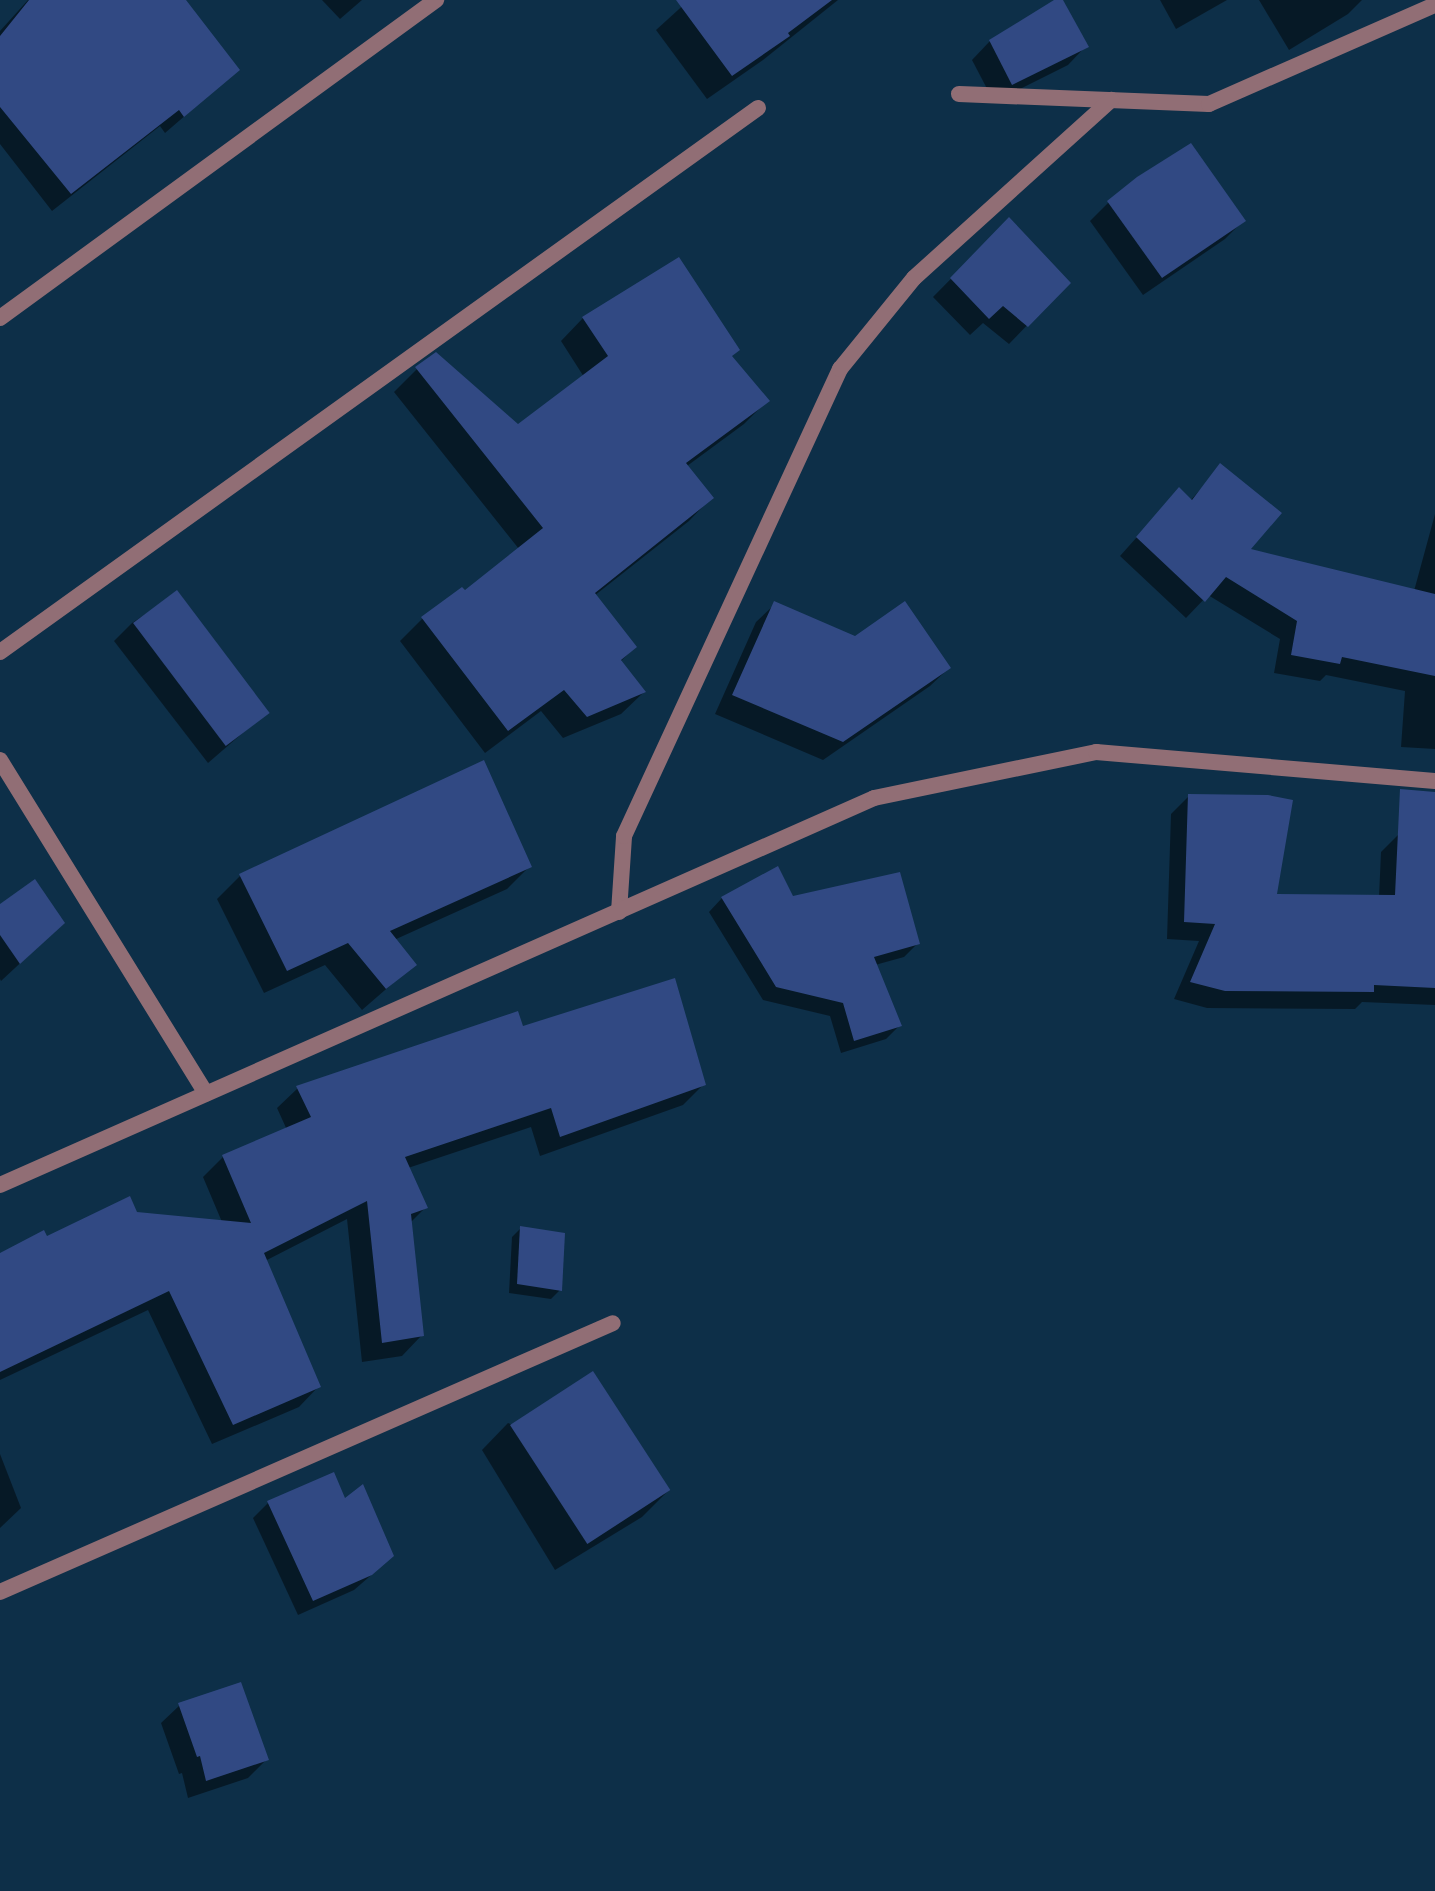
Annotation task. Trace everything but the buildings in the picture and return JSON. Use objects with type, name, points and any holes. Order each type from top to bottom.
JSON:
[{"type":"street","points":[[0,318],[436,0]]},
{"type":"street","points":[[959,94],[1209,104],[1435,5]]},
{"type":"street","points":[[619,912],[624,836],[840,369],[914,278],[1111,100]]},
{"type":"street","points":[[0,652],[758,108]]},
{"type":"street","points":[[0,1185],[874,798],[1096,752],[1435,781]]},
{"type":"street","points":[[0,760],[206,1094]]},
{"type":"street","points":[[0,1592],[613,1323]]}]
